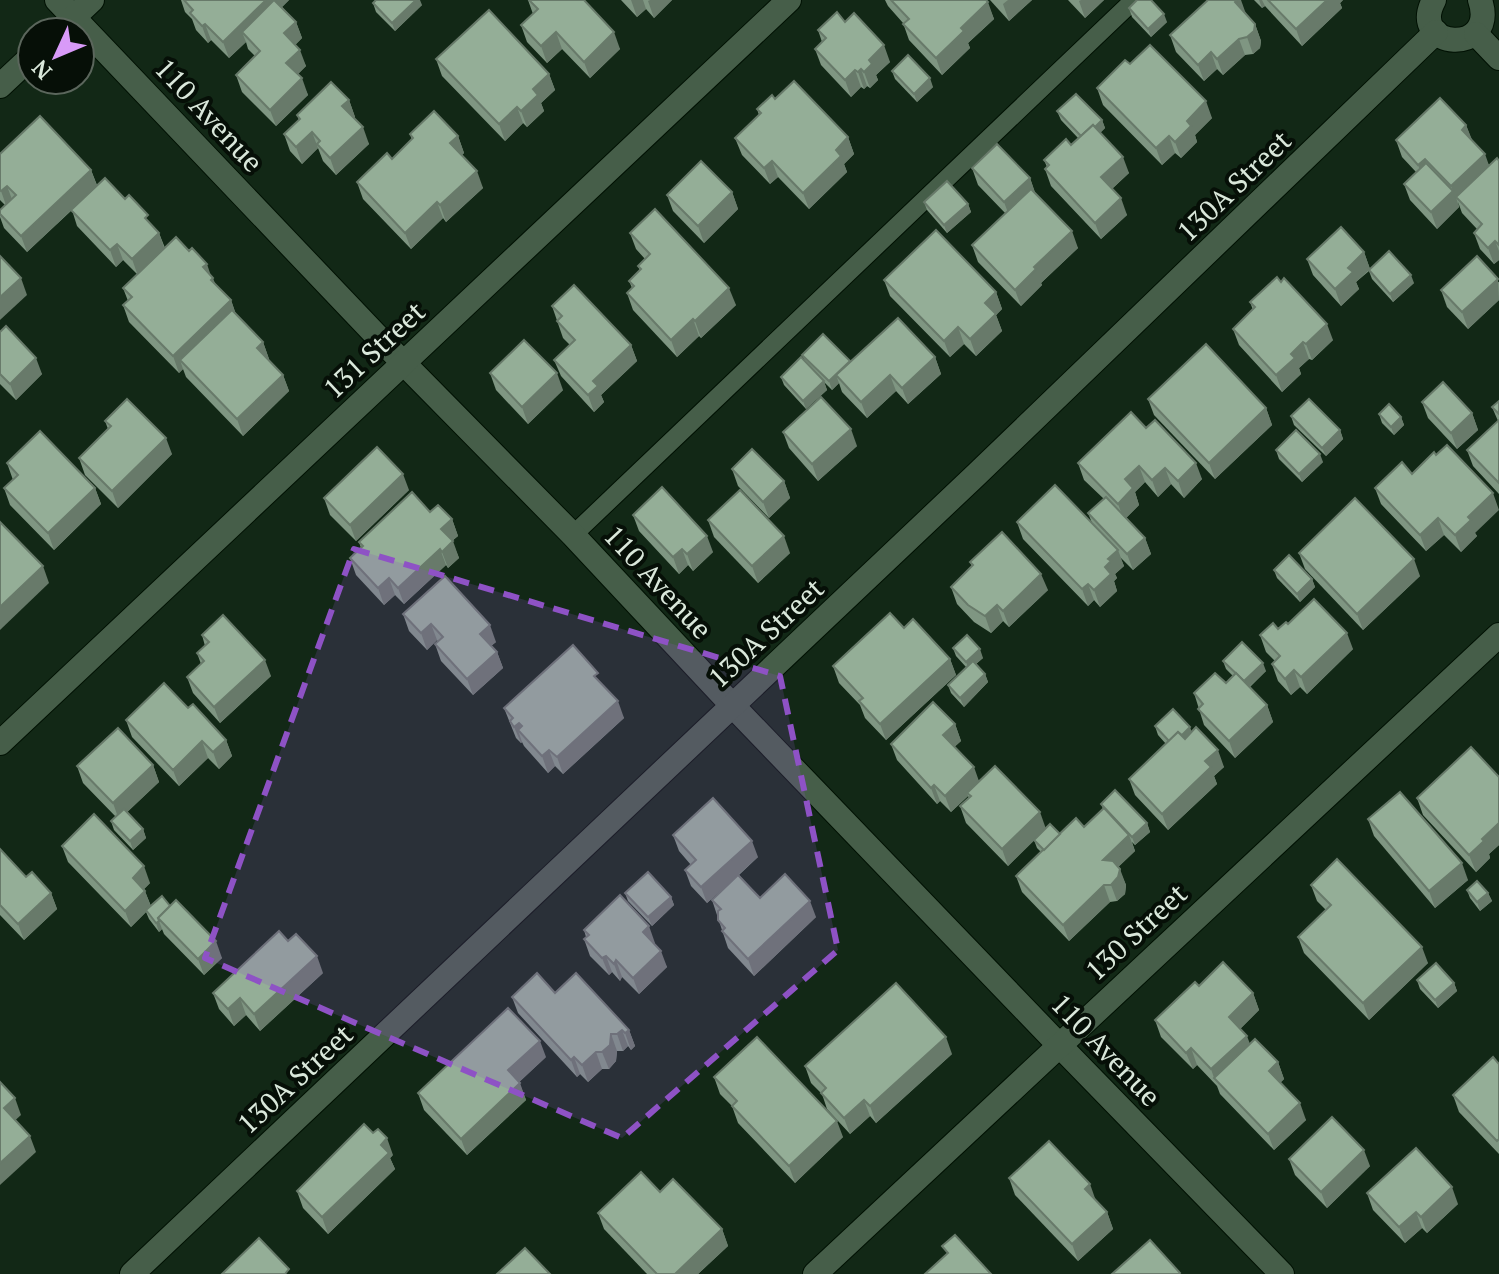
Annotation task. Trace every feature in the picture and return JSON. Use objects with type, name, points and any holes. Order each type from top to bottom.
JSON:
[{"type":"street","points":[[62,16],[92,0]]},
{"type":"street","name":"131 Street","points":[[0,743],[789,0]]},
{"type":"street","points":[[1434,0],[1430,15],[1432,24],[1436,32],[1451,41],[1468,39],[1476,34],[1484,19],[1480,0]]},
{"type":"street","name":"130A Street","points":[[132,1274],[976,475],[1436,32]]},
{"type":"street","points":[[1476,34],[1499,58]]},
{"type":"street","name":"110 Avenue","points":[[96,50],[573,535],[733,706],[1282,1274]]},
{"type":"street","points":[[0,86],[16,71]]},
{"type":"street","name":"130 Street","points":[[815,1274],[1499,635]]},
{"type":"lane","points":[[573,535],[1134,0]]},
{"type":"highlighted area","points":[[354,549],[780,676],[838,950],[622,1138],[205,958]]},
{"type":"building","points":[[184,0],[266,0],[223,42],[205,24],[202,26],[190,13],[193,10]]},
{"type":"building","points":[[274,0],[296,22],[284,33],[300,50],[286,63],[302,78],[270,110],[236,75],[260,51],[242,32]]},
{"type":"building","points":[[376,0],[416,0],[392,23],[373,3]]},
{"type":"building","points":[[529,0],[584,0],[614,32],[584,62],[556,32],[541,46],[521,25],[538,9]]},
{"type":"building","points":[[891,0],[988,2],[936,58],[903,24],[909,19]]},
{"type":"building","points":[[1137,0],[1151,0],[1164,14],[1148,29],[1129,8]]},
{"type":"building","points":[[1208,0],[1237,0],[1235,2],[1255,24],[1254,31],[1239,39],[1217,59],[1211,52],[1198,65],[1170,35]]},
{"type":"building","points":[[1268,0],[1327,0],[1296,29]]},
{"type":"building","points":[[489,10],[549,74],[533,89],[538,95],[521,111],[517,107],[499,124],[436,59]]},
{"type":"building","points":[[837,12],[845,22],[854,13],[884,45],[869,60],[872,64],[864,72],[855,70],[845,80],[815,49],[826,38],[818,30]]},
{"type":"building","points":[[1150,45],[1206,101],[1187,121],[1191,126],[1175,142],[1169,136],[1156,148],[1097,88],[1125,60],[1130,64]]},
{"type":"building","points":[[908,55],[930,78],[914,94],[892,71]]},
{"type":"building","points":[[794,81],[848,137],[836,150],[841,156],[803,193],[772,161],[764,168],[735,138],[761,113],[757,109],[772,95],[775,99]]},
{"type":"building","points":[[331,82],[349,100],[342,106],[363,127],[330,158],[317,144],[320,141],[312,132],[296,147],[284,134],[300,119],[297,115]]},
{"type":"building","points":[[1076,94],[1102,120],[1081,136],[1057,111]]},
{"type":"building","points":[[1440,98],[1466,125],[1462,130],[1485,154],[1451,186],[1425,159],[1418,165],[1396,140]]},
{"type":"building","points":[[434,111],[458,136],[450,143],[477,171],[440,205],[437,202],[405,233],[357,182],[387,153],[392,159],[413,138],[410,134]]},
{"type":"building","points":[[40,116],[91,170],[21,236],[0,214],[0,210],[16,195],[7,186],[0,190],[0,154]]},
{"type":"building","points":[[1093,125],[1123,157],[1101,177],[1121,198],[1095,223],[1045,169],[1049,165],[1044,160],[1066,139],[1071,145]]},
{"type":"building","points":[[997,144],[1030,178],[1004,202],[972,168]]},
{"type":"building","points":[[1497,158],[1499,245],[1495,241],[1488,248],[1474,233],[1482,224],[1456,197]]},
{"type":"building","points":[[701,161],[732,192],[698,226],[667,195]]},
{"type":"building","points":[[1426,163],[1453,191],[1431,212],[1404,184]]},
{"type":"building","points":[[105,178],[125,199],[129,195],[148,215],[145,218],[159,233],[132,259],[117,244],[110,250],[71,210]]},
{"type":"building","points":[[947,181],[968,204],[944,225],[924,202]]},
{"type":"building","points":[[1031,189],[1072,231],[1015,290],[972,245]]},
{"type":"building","points":[[655,209],[729,288],[671,340],[627,293],[634,286],[629,281],[650,254],[630,233]]},
{"type":"building","points":[[1341,227],[1364,252],[1348,268],[1353,272],[1335,289],[1307,259]]},
{"type":"building","points":[[936,230],[996,292],[985,303],[996,314],[970,339],[958,327],[944,341],[884,280]]},
{"type":"building","points":[[176,237],[207,264],[203,267],[213,278],[211,280],[231,300],[173,356],[123,305],[132,297],[123,288]]},
{"type":"building","points":[[1389,251],[1411,275],[1390,294],[1369,270]]},
{"type":"building","points":[[0,256],[21,278],[0,297]]},
{"type":"building","points":[[1477,256],[1498,279],[1462,312],[1441,290]]},
{"type":"building","points":[[1277,277],[1281,282],[1284,278],[1327,324],[1291,354],[1295,358],[1276,375],[1233,329],[1255,307],[1250,302]]},
{"type":"building","points":[[574,285],[631,345],[593,381],[598,386],[588,395],[554,360],[575,340],[557,321],[562,316],[552,306]]},
{"type":"building","points":[[232,310],[263,342],[257,348],[283,375],[237,419],[180,360]]},
{"type":"building","points":[[898,318],[935,357],[902,388],[890,375],[861,402],[836,375]]},
{"type":"building","points":[[6,326],[36,358],[10,384],[0,374],[0,332]]},
{"type":"building","points":[[823,334],[850,361],[829,381],[802,355]]},
{"type":"building","points":[[524,340],[557,373],[522,407],[490,373]]},
{"type":"building","points":[[1206,344],[1266,408],[1209,463],[1148,399]]},
{"type":"building","points":[[801,357],[824,381],[803,401],[781,377]]},
{"type":"building","points":[[1443,382],[1472,413],[1451,433],[1422,402]]},
{"type":"building","points":[[821,397],[851,429],[812,464],[783,432]]},
{"type":"building","points":[[127,399],[166,438],[112,491],[79,458],[111,426],[105,421]]},
{"type":"building","points":[[1309,399],[1340,430],[1322,448],[1291,416]]},
{"type":"building","points":[[1499,401],[1499,414],[1492,407]]},
{"type":"building","points":[[1389,404],[1401,417],[1391,427],[1379,414]]},
{"type":"building","points":[[1131,412],[1146,428],[1155,420],[1196,463],[1178,481],[1165,468],[1152,480],[1139,466],[1125,479],[1133,488],[1118,504],[1078,463]]},
{"type":"building","points":[[1499,420],[1499,483],[1467,450]]},
{"type":"building","points":[[1296,430],[1320,454],[1299,474],[1276,450]]},
{"type":"building","points":[[40,431],[95,488],[48,533],[4,488],[18,475],[7,463]]},
{"type":"building","points":[[1447,445],[1493,493],[1468,517],[1471,520],[1455,535],[1438,518],[1420,535],[1375,488],[1402,462],[1412,474],[1434,452],[1436,455]]},
{"type":"building","points":[[377,447],[403,474],[350,525],[324,498]]},
{"type":"building","points":[[752,449],[784,481],[763,502],[732,469]]},
{"type":"building","points":[[1055,485],[1118,550],[1108,559],[1111,561],[1105,567],[1111,574],[1094,590],[1088,584],[1082,589],[1017,522]]},
{"type":"building","points":[[662,487],[707,536],[687,554],[682,549],[673,557],[633,515]]},
{"type":"building","points":[[740,490],[784,536],[752,566],[708,520]]},
{"type":"building","points":[[412,492],[430,512],[438,505],[452,519],[441,529],[453,541],[398,588],[389,578],[378,588],[350,558],[363,546],[359,542]]},
{"type":"building","points":[[1106,497],[1145,538],[1127,554],[1088,513]]},
{"type":"building","points":[[1355,498],[1414,559],[1357,614],[1299,553]]},
{"type":"building","points":[[0,522],[43,566],[0,607]]},
{"type":"building","points":[[1002,532],[1041,574],[1003,611],[997,605],[985,616],[968,605],[951,587],[973,565],[970,562]]},
{"type":"building","points":[[1289,555],[1312,579],[1297,594],[1274,570]]},
{"type":"building","points":[[445,576],[490,625],[480,634],[497,652],[467,679],[435,644],[443,637],[431,624],[421,633],[403,614]]},
{"type":"building","points":[[1314,599],[1347,633],[1301,677],[1294,670],[1285,679],[1272,664],[1280,656],[1260,635],[1273,623],[1278,629],[1286,622],[1288,624]]},
{"type":"building","points":[[890,613],[904,628],[913,619],[950,659],[880,724],[859,701],[863,698],[833,666]]},
{"type":"building","points":[[223,615],[265,660],[214,707],[187,677],[204,661],[197,653],[209,642],[202,635]]},
{"type":"building","points":[[967,635],[980,649],[966,662],[953,648]]},
{"type":"building","points":[[1242,642],[1263,663],[1244,681],[1223,661]]},
{"type":"building","points":[[573,645],[598,673],[594,676],[618,701],[557,757],[549,750],[542,756],[518,730],[522,726],[519,723],[514,727],[510,721],[513,718],[504,708]]},
{"type":"building","points":[[973,661],[985,674],[960,698],[948,685]]},
{"type":"building","points":[[1215,673],[1226,683],[1236,673],[1267,705],[1229,741],[1198,709],[1203,704],[1194,693]]},
{"type":"building","points":[[164,683],[188,708],[193,704],[226,740],[213,752],[202,741],[173,770],[126,720]]},
{"type":"building","points":[[933,702],[955,724],[943,735],[974,767],[945,796],[934,785],[931,788],[891,744]]},
{"type":"building","points":[[1173,709],[1190,727],[1182,735],[1178,732],[1169,741],[1155,726]]},
{"type":"building","points":[[1196,727],[1218,750],[1205,761],[1211,767],[1162,814],[1129,779],[1178,732],[1185,739]]},
{"type":"building","points":[[118,728],[153,765],[113,803],[77,766]]},
{"type":"building","points":[[1471,747],[1499,777],[1499,825],[1469,855],[1417,798]]},
{"type":"building","points":[[995,766],[1040,812],[1002,849],[960,806],[971,796],[967,793]]},
{"type":"building","points":[[1115,790],[1147,823],[1132,837],[1101,804]]},
{"type":"building","points":[[1400,792],[1462,863],[1429,891],[1368,819]]},
{"type":"building","points":[[713,798],[752,841],[701,887],[685,870],[696,860],[673,835]]},
{"type":"building","points":[[1104,808],[1129,835],[1103,860],[1113,861],[1120,869],[1118,877],[1111,885],[1104,885],[1063,925],[1016,876],[1076,818],[1084,827]]},
{"type":"building","points":[[124,809],[143,829],[130,841],[111,821]]},
{"type":"building","points":[[94,814],[144,866],[133,878],[145,891],[125,911],[62,846]]},
{"type":"building","points":[[1050,824],[1060,834],[1044,850],[1034,840]]},
{"type":"building","points":[[0,849],[26,877],[32,872],[51,893],[18,924],[0,905]]},
{"type":"building","points":[[1337,859],[1422,947],[1363,1003],[1298,937],[1331,905],[1311,885]]},
{"type":"building","points":[[648,872],[671,897],[648,917],[625,893]]},
{"type":"building","points":[[785,874],[810,901],[748,959],[722,931],[725,928],[718,920],[721,909],[712,900],[738,875],[760,898]]},
{"type":"building","points":[[1477,881],[1488,893],[1477,902],[1467,890]]},
{"type":"building","points":[[620,895],[649,926],[643,932],[661,951],[633,978],[616,960],[614,964],[606,956],[602,958],[584,939],[589,935],[584,930]]},
{"type":"building","points":[[162,896],[170,906],[156,923],[146,910]]},
{"type":"building","points":[[176,900],[216,941],[198,959],[158,918]]},
{"type":"building","points":[[279,931],[288,941],[296,934],[317,956],[254,1014],[240,998],[228,1009],[213,993]]},
{"type":"building","points":[[1223,962],[1253,993],[1229,1017],[1247,1036],[1211,1069],[1191,1048],[1186,1053],[1155,1020],[1195,982],[1199,986]]},
{"type":"building","points":[[1436,963],[1454,983],[1435,1000],[1417,980]]},
{"type":"building","points":[[537,973],[555,993],[576,973],[629,1030],[611,1034],[610,1045],[602,1052],[596,1052],[582,1065],[574,1057],[571,1060],[512,997]]},
{"type":"building","points":[[896,983],[946,1037],[870,1106],[864,1100],[844,1118],[821,1093],[826,1088],[805,1066]]},
{"type":"building","points":[[508,1008],[540,1041],[508,1070],[520,1083],[461,1139],[418,1093]]},
{"type":"building","points":[[757,1037],[837,1121],[789,1166],[732,1106],[737,1101],[714,1077]]},
{"type":"building","points":[[1255,1039],[1278,1062],[1269,1071],[1300,1103],[1268,1134],[1214,1078]]},
{"type":"building","points":[[1493,1057],[1499,1064],[1497,1141],[1453,1095]]},
{"type":"building","points":[[0,1082],[15,1098],[4,1108],[30,1136],[0,1163]]},
{"type":"building","points":[[1332,1117],[1364,1150],[1321,1192],[1289,1159]]},
{"type":"building","points":[[364,1124],[373,1133],[378,1129],[387,1138],[381,1145],[389,1153],[322,1217],[297,1191]]},
{"type":"building","points":[[1049,1141],[1090,1184],[1085,1189],[1107,1212],[1072,1244],[1009,1178]]},
{"type":"building","points":[[1416,1148],[1452,1187],[1421,1217],[1416,1212],[1399,1227],[1367,1193]]},
{"type":"building","points":[[641,1172],[660,1192],[673,1179],[722,1229],[675,1274],[657,1274],[598,1213]]},
{"type":"building","points":[[955,1235],[991,1274],[925,1274],[948,1253],[942,1246]]},
{"type":"building","points":[[259,1238],[289,1269],[285,1274],[222,1274]]},
{"type":"building","points":[[1150,1240],[1179,1274],[1112,1274]]},
{"type":"building","points":[[525,1248],[550,1274],[497,1274]]}]
